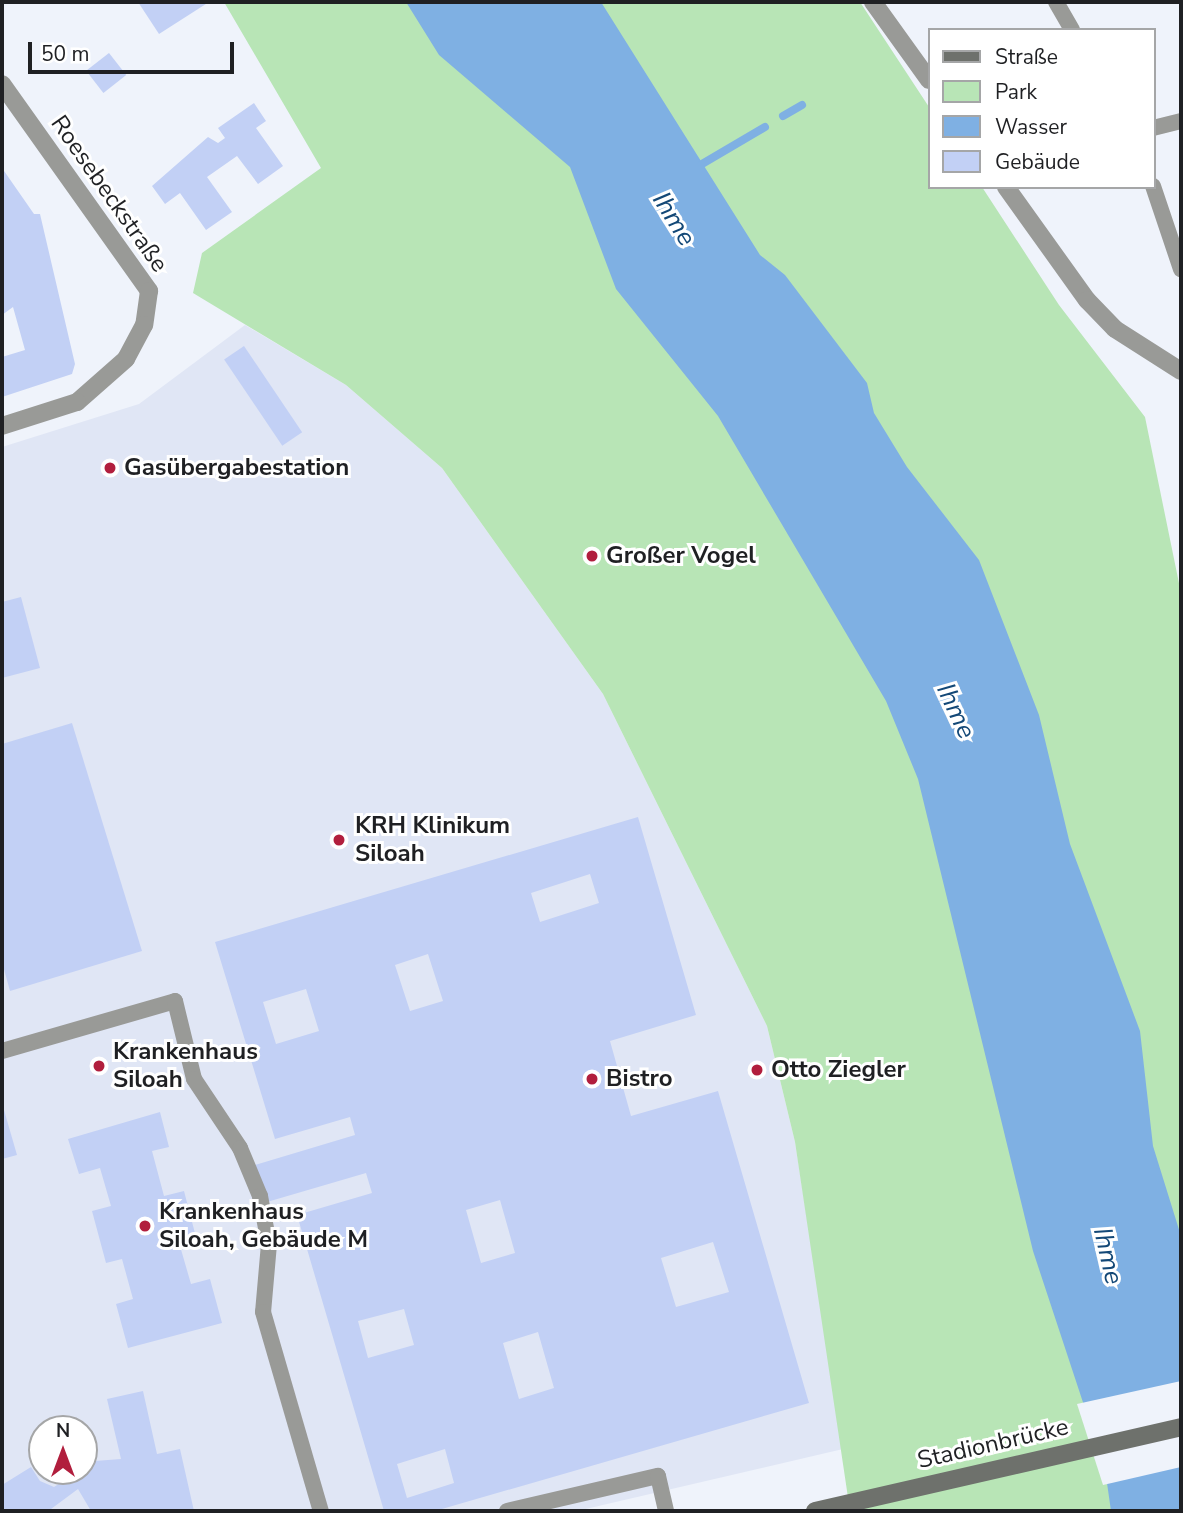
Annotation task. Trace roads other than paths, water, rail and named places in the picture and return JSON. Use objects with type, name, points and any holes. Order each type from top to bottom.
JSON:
[{"type":"street","points":[[873,2],[928,79]]},
{"type":"street","name":"Roesebeckstraße","points":[[2,84],[149,291],[145,325],[126,359],[77,402],[2,426]]},
{"type":"street","points":[[1007,189],[1087,299],[1115,329],[1181,371]]},
{"type":"street","name":"Stadionbrücke","points":[[816,1511],[936,1481],[1181,1427]]},
{"type":"lane","points":[[1056,2],[1071,28]]},
{"type":"lane","points":[[1155,128],[1181,121]]},
{"type":"lane","points":[[1154,189],[1181,269]]},
{"type":"lane","points":[[3,1052],[175,1001],[194,1079],[240,1148],[260,1196],[269,1244],[263,1312],[321,1511]]},
{"type":"lane","points":[[507,1511],[658,1476],[666,1511]]},
{"type":"water","name":"Ihme","points":[[406,2],[601,2],[760,255],[785,275],[867,383],[874,413],[907,467],[979,560],[1039,715],[1070,844],[1140,1031],[1153,1146],[1181,1236],[1181,1511],[1111,1511],[1105,1469],[1033,1251],[918,779],[886,701],[718,416],[616,289],[570,167],[439,55]]},
{"type":"waterway","points":[[783,116],[802,105]]},
{"type":"waterway","points":[[702,164],[765,127]]},
{"type":"place","name":"Gasübergabestation","points":[[110,468]]},
{"type":"place","name":"Großer Vogel","points":[[592,556]]},
{"type":"place","name":"KRH Klinikum Siloah","points":[[339,840]]},
{"type":"place","name":"Krankenhaus Siloah","points":[[99,1066]]},
{"type":"place","name":"Otto Ziegler","points":[[757,1070]]},
{"type":"place","name":"Bistro","points":[[592,1079]]},
{"type":"place","name":"Krankenhaus Siloah, Gebäude M","points":[[145,1226]]}]
